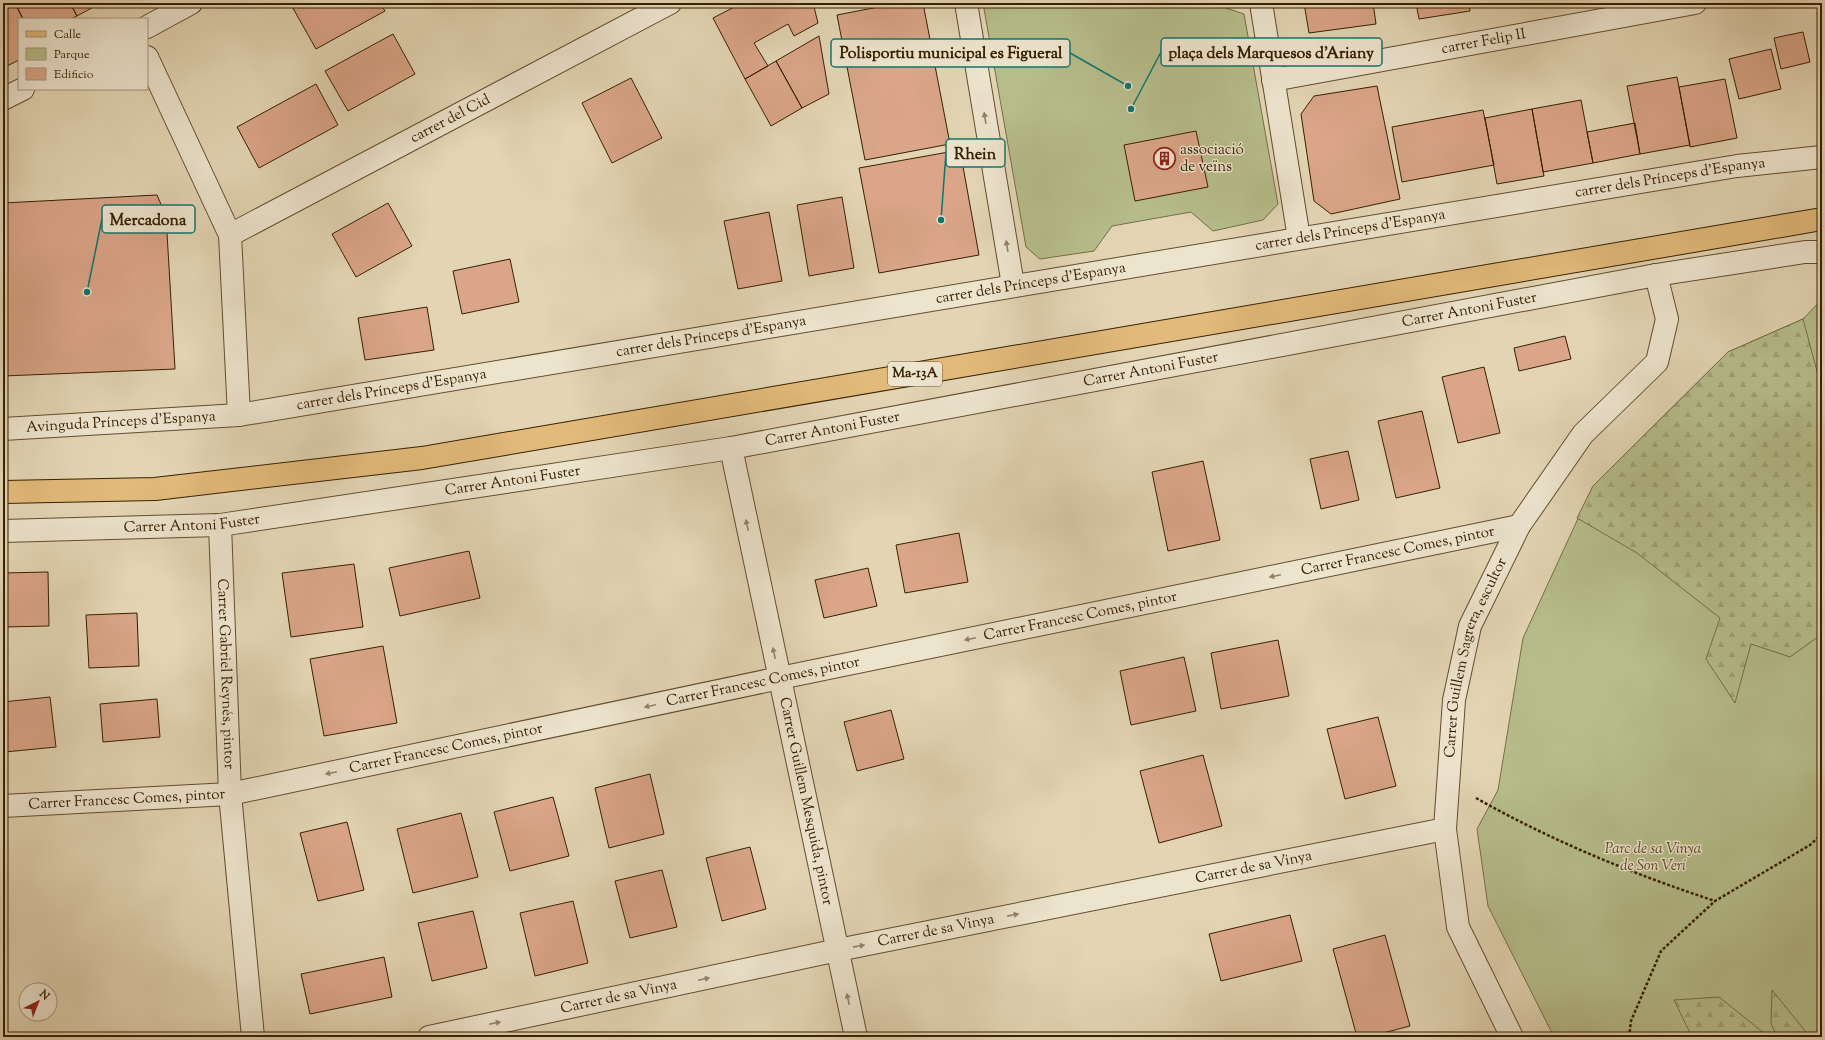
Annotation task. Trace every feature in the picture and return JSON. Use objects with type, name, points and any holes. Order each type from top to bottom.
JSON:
[{"type":"main road","name":"Ma-13A","points":[[3,492],[155,489],[422,458],[1822,219]]},
{"type":"street","points":[[148,26],[191,3]]},
{"type":"street","name":"carrer del Cid","points":[[230,235],[670,3]]},
{"type":"street","points":[[966,3],[1013,285]]},
{"type":"street","points":[[1261,3],[1299,238]]},
{"type":"street","name":"carrer Felip II","points":[[1273,80],[1695,3]]},
{"type":"street","points":[[148,59],[230,235],[239,415]]},
{"type":"street","points":[[3,99],[21,90]]},
{"type":"street","name":"carrer dels Prínceps d'Espanya","points":[[239,415],[1013,285],[1737,166],[1822,157]]},
{"type":"street","name":"Carrer Antoni Fuster","points":[[3,532],[220,525],[731,448],[1656,275],[1805,252],[1822,252]]},
{"type":"street","name":"Carrer Guillem Sagrera, escultor","points":[[1512,1037],[1458,927],[1445,829],[1454,700],[1470,626],[1519,526],[1583,434],[1656,362],[1668,320],[1656,275]]},
{"type":"street","name":"Avinguda Prínceps d'Espanya","points":[[3,429],[239,415]]},
{"type":"street","name":"Carrer Guillem Mesquida, pintor","points":[[731,448],[856,1037]]},
{"type":"street","name":"Carrer Gabriel Reynés, pintor","points":[[220,525],[230,794],[252,1037]]},
{"type":"street","name":"Carrer Francesc Comes, pintor","points":[[3,806],[230,794],[780,678],[1519,526]]},
{"type":"street","name":"Carrer de sa Vinya","points":[[429,1037],[838,950],[1445,829]]},
{"type":"path","points":[[1448,782],[1489,806],[1578,849],[1656,882],[1715,901]]},
{"type":"path","points":[[1629,1037],[1631,1021],[1661,951],[1715,901],[1810,845],[1822,834]]},
{"type":"green space","points":[[983,3],[1211,3],[1244,14],[1278,204],[1263,220],[1213,231],[1191,212],[1112,226],[1094,251],[1040,259],[1026,247]]},
{"type":"green space","name":"Parc de sa Vinya de Son Verí","points":[[1822,299],[1822,1037],[1554,1037],[1488,906],[1477,829],[1498,790],[1523,638],[1593,486],[1728,352],[1803,319]]},
{"type":"green space","points":[[1803,319],[1822,390],[1822,634],[1790,657],[1751,644],[1735,703],[1706,659],[1720,618],[1637,553],[1577,518],[1593,486],[1728,352]]},
{"type":"green space","points":[[1772,990],[1810,1037],[1777,1037],[1771,1023]]},
{"type":"green space","points":[[1719,997],[1769,1037],[1692,1037],[1674,1000]]},
{"type":"building","points":[[6,3],[15,3],[22,18],[18,18],[18,60],[3,68],[3,5]]},
{"type":"building","points":[[15,3],[70,3],[77,16],[73,18],[22,18]]},
{"type":"building","points":[[70,3],[101,3],[77,16]]},
{"type":"building","points":[[290,3],[380,3],[385,11],[316,49]]},
{"type":"building","points":[[742,3],[813,3],[818,23],[794,36],[788,24],[754,43],[768,66],[745,79],[713,18]]},
{"type":"building","points":[[899,3],[923,3],[950,144],[865,160],[837,15]]},
{"type":"building","points":[[1304,3],[1373,3],[1376,24],[1309,33]]},
{"type":"building","points":[[1416,3],[1469,3],[1470,11],[1419,19]]},
{"type":"building","points":[[1822,11],[1822,38],[1817,13]]},
{"type":"building","points":[[1803,32],[1810,62],[1781,69],[1774,38]]},
{"type":"building","points":[[393,34],[415,74],[348,111],[325,71]]},
{"type":"building","points":[[819,36],[829,94],[802,108],[776,61]]},
{"type":"building","points":[[1771,49],[1781,89],[1739,99],[1729,59]]},
{"type":"building","points":[[776,61],[802,108],[771,126],[745,79]]},
{"type":"building","points":[[1677,77],[1690,145],[1640,154],[1627,86]]},
{"type":"building","points":[[631,78],[662,138],[612,163],[582,103]]},
{"type":"building","points":[[1725,79],[1737,138],[1690,147],[1679,87]]},
{"type":"building","points":[[316,84],[338,125],[259,168],[237,127]]},
{"type":"building","points":[[1377,86],[1400,199],[1331,214],[1314,201],[1301,114],[1314,96]]},
{"type":"building","points":[[1581,100],[1593,163],[1543,172],[1532,109]]},
{"type":"building","points":[[1532,109],[1544,176],[1497,184],[1485,118]]},
{"type":"building","points":[[1483,110],[1494,165],[1402,182],[1392,127]]},
{"type":"building","points":[[1635,123],[1640,154],[1593,163],[1587,132]]},
{"type":"building","name":"associació de veïns","points":[[1196,131],[1208,187],[1135,201],[1124,145]]},
{"type":"building","points":[[960,150],[979,255],[879,273],[859,168]]},
{"type":"building","points":[[157,195],[166,216],[175,369],[3,376],[3,203]]},
{"type":"building","points":[[842,197],[854,268],[809,276],[797,205]]},
{"type":"building","points":[[388,203],[412,246],[356,277],[332,234]]},
{"type":"building","points":[[769,212],[782,281],[738,289],[724,221]]},
{"type":"building","points":[[510,259],[519,302],[462,314],[453,271]]},
{"type":"building","points":[[427,307],[434,350],[365,360],[358,318]]},
{"type":"building","points":[[1565,336],[1571,359],[1519,371],[1514,348]]},
{"type":"building","points":[[1484,367],[1500,433],[1458,443],[1442,377]]},
{"type":"building","points":[[1422,411],[1440,488],[1396,498],[1378,421]]},
{"type":"building","points":[[1348,451],[1359,500],[1321,509],[1310,459]]},
{"type":"building","points":[[1203,461],[1220,540],[1168,551],[1152,472]]},
{"type":"building","points":[[959,533],[968,582],[905,593],[896,545]]},
{"type":"building","points":[[469,551],[480,598],[400,616],[389,568]]},
{"type":"building","points":[[354,564],[363,627],[291,637],[282,573]]},
{"type":"building","points":[[868,568],[877,606],[824,618],[815,580]]},
{"type":"building","points":[[48,572],[49,626],[3,627],[3,573]]},
{"type":"building","points":[[137,613],[139,666],[89,668],[86,615]]},
{"type":"building","points":[[1278,640],[1289,696],[1221,709],[1211,653]]},
{"type":"building","points":[[383,646],[397,723],[324,736],[310,659]]},
{"type":"building","points":[[1184,657],[1196,711],[1131,725],[1120,671]]},
{"type":"building","points":[[50,697],[56,747],[5,752],[3,702]]},
{"type":"building","points":[[157,699],[160,737],[103,742],[100,704]]},
{"type":"building","points":[[891,710],[904,759],[857,771],[844,722]]},
{"type":"building","points":[[1378,717],[1396,786],[1345,799],[1327,729]]},
{"type":"building","points":[[1203,755],[1222,826],[1159,843],[1140,771]]},
{"type":"building","points":[[650,774],[664,834],[609,848],[595,788]]},
{"type":"building","points":[[553,797],[569,856],[510,871],[494,812]]},
{"type":"building","points":[[461,813],[478,877],[413,893],[397,829]]},
{"type":"building","points":[[347,822],[364,890],[318,901],[300,833]]},
{"type":"building","points":[[750,847],[766,909],[722,921],[706,858]]},
{"type":"building","points":[[662,870],[677,927],[630,938],[615,881]]},
{"type":"building","points":[[573,901],[588,963],[535,976],[520,913]]},
{"type":"building","points":[[473,911],[487,968],[432,981],[418,923]]},
{"type":"building","points":[[1290,915],[1302,961],[1221,981],[1209,934]]},
{"type":"building","points":[[1385,935],[1410,1026],[1368,1037],[1357,1037],[1333,949]]},
{"type":"building","points":[[384,957],[392,997],[310,1014],[301,974]]},
{"type":"building","points":[[797,1033],[798,1037],[779,1037]]},
{"type":"place","name":"Polisportiu municipal es Figueral","points":[[1128,86]]},
{"type":"place","name":"plaça dels Marquesos d'Ariany","points":[[1131,109]]},
{"type":"place","name":"associació de veïns","points":[[1164,159]]},
{"type":"place","name":"Rhein","points":[[941,220]]},
{"type":"place","name":"Mercadona","points":[[87,292]]}]
